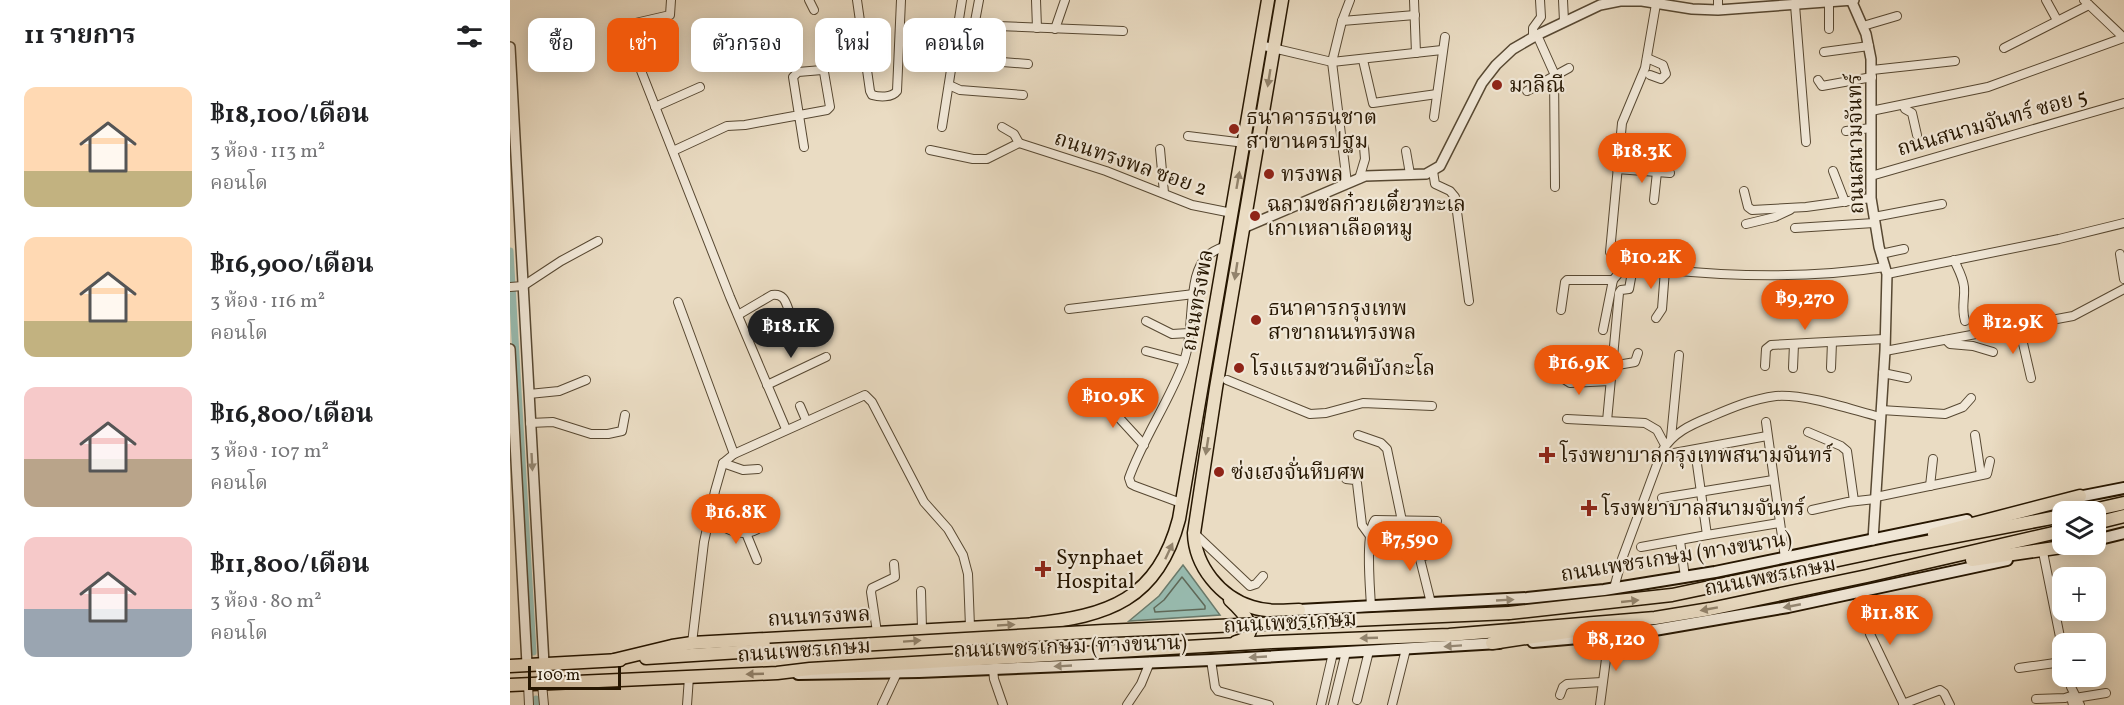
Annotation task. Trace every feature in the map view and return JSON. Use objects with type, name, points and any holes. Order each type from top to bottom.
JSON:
[{"type":"highway","name":"ถนนทรงพล","points":[[614,660],[692,643],[1066,620],[1107,609],[1130,596],[1147,581],[1164,561],[1173,541],[1182,503],[1268,0]]},
{"type":"highway","name":"ถนนทรงพล","points":[[1282,0],[1194,533],[1195,547],[1200,561],[1211,578],[1225,591],[1251,607],[1282,611],[1299,610]]},
{"type":"highway","points":[[1206,361],[1221,363]]},
{"type":"highway","points":[[1861,555],[1949,529],[2080,496]]},
{"type":"highway","points":[[2106,507],[2124,503]]},
{"type":"highway","points":[[2106,520],[2124,516]]},
{"type":"highway","name":"ถนนเพชรเกษม","points":[[510,666],[1104,631],[1509,613],[1672,595],[2052,518]]},
{"type":"highway","name":"ถนนเพชรเกษม","points":[[510,685],[777,673],[810,669],[1213,645],[1449,635],[1655,618],[1749,601],[2052,533]]},
{"type":"highway","points":[[1884,572],[2052,548]]},
{"type":"highway","points":[[1211,578],[1222,593],[1245,616],[1250,625],[1250,632],[1243,640],[1213,645]]},
{"type":"highway","points":[[1104,651],[1084,648],[1077,640],[1076,630],[1080,625],[1107,609]]},
{"type":"highway","points":[[1299,610],[1286,614],[1280,620],[1280,633],[1299,641]]},
{"type":"highway","points":[[1492,643],[1655,618]]},
{"type":"highway","points":[[1028,656],[1059,649],[1066,636],[1059,626],[1030,624]]},
{"type":"main road","name":"ถนนเพชรเกษม (ทางขนาน)","points":[[1299,610],[1527,598],[1614,588],[1785,558],[2124,488]]},
{"type":"main road","points":[[2106,538],[2124,533]]},
{"type":"main road","name":"ถนนเพชรเกษม (ทางขนาน)","points":[[777,673],[813,675],[897,673],[1211,660],[1609,636],[1788,607],[2052,550]]},
{"type":"street","points":[[671,0],[670,15],[631,24],[627,32],[738,315],[786,429]]},
{"type":"street","points":[[809,0],[814,10]]},
{"type":"street","points":[[857,0],[860,18]]},
{"type":"street","points":[[868,72],[872,95],[895,94],[897,91],[901,0]]},
{"type":"street","points":[[959,18],[962,0]]},
{"type":"street","points":[[976,18],[979,0]]},
{"type":"street","points":[[1036,0],[1037,28]]},
{"type":"street","points":[[1055,29],[1065,0]]},
{"type":"street","points":[[1347,183],[1332,62],[1342,21],[1350,0]]},
{"type":"street","points":[[1414,0],[1416,53]]},
{"type":"street","points":[[1540,0],[1541,17],[1533,28],[1554,76],[1555,187]]},
{"type":"street","points":[[1563,0],[1564,21]]},
{"type":"street","points":[[2046,0],[2056,20]]},
{"type":"street","points":[[1243,228],[1372,174],[1426,174],[1434,171],[1440,166],[1482,83],[1503,57],[1535,35],[1594,3],[1639,1],[1656,4],[1795,5],[1810,1],[1853,1]]},
{"type":"street","name":"ถนนสนามจันทร์","points":[[1853,1],[1869,46],[1872,73],[1871,198],[1886,270],[1885,351],[1873,540]]},
{"type":"street","points":[[1829,2],[1829,29]]},
{"type":"street","points":[[1871,111],[1972,91],[2008,81],[2124,38],[2087,3],[2004,48]]},
{"type":"street","points":[[1656,4],[1647,58],[1622,123],[1610,252],[1614,260],[1633,267],[1694,273],[1785,275],[1886,270],[1954,260],[2124,223]]},
{"type":"street","points":[[1795,5],[1806,142]]},
{"type":"street","points":[[1342,21],[1415,15]]},
{"type":"street","points":[[1863,26],[1897,16]]},
{"type":"street","points":[[1006,26],[1123,30]]},
{"type":"street","points":[[1434,117],[1445,37]]},
{"type":"street","points":[[1260,45],[1332,62],[1442,50]]},
{"type":"street","points":[[1824,52],[1869,46]]},
{"type":"street","points":[[510,47],[521,286],[544,664]]},
{"type":"street","points":[[1647,58],[1663,64],[1666,74],[1661,79],[1650,75]]},
{"type":"street","points":[[1363,60],[1373,103],[1437,94]]},
{"type":"street","points":[[1818,80],[1822,86],[1872,73],[1955,61]]},
{"type":"street","points":[[1006,62],[1028,64]]},
{"type":"street","points":[[1527,91],[1569,68]]},
{"type":"street","points":[[673,151],[727,126],[745,125],[799,116],[827,110],[830,107],[822,70],[794,74],[793,77],[799,116],[804,147]]},
{"type":"street","points":[[942,127],[951,72]]},
{"type":"street","points":[[949,85],[960,90],[1023,95]]},
{"type":"street","points":[[656,107],[700,87]]},
{"type":"street","name":"ถนนสนามจันทร์ ซอย 5","points":[[1871,176],[2124,103]]},
{"type":"street","points":[[1904,105],[1905,109],[1912,114],[1917,135]]},
{"type":"street","points":[[930,150],[974,159],[987,159],[1019,143],[1014,134],[1002,126]]},
{"type":"street","points":[[1846,130],[1871,128]]},
{"type":"street","points":[[1188,136],[1245,143]]},
{"type":"street","name":"ถนนทรงพล ซอย 2","points":[[1019,143],[1106,171],[1192,205],[1232,213]]},
{"type":"street","points":[[1359,179],[1365,159],[1364,147]]},
{"type":"street","points":[[1160,149],[1164,193]]},
{"type":"street","points":[[1406,151],[1410,174]]},
{"type":"street","points":[[1617,169],[1670,173]]},
{"type":"street","points":[[1434,171],[1435,184],[1450,191],[1455,197],[1469,301]]},
{"type":"street","points":[[1833,171],[1845,202]]},
{"type":"street","points":[[1654,200],[1657,172]]},
{"type":"street","points":[[1744,191],[1749,209],[1794,208],[1871,198]]},
{"type":"street","points":[[1795,228],[1874,220],[1942,204]]},
{"type":"street","points":[[1746,224],[1775,217],[1794,208]]},
{"type":"street","points":[[510,287],[521,286],[598,241]]},
{"type":"street","points":[[1182,503],[1131,484],[1129,478],[1184,361],[1196,280],[1205,256],[1226,246]]},
{"type":"street","points":[[1881,254],[1904,249]]},
{"type":"street","points":[[2120,254],[2124,279]]},
{"type":"street","points":[[1954,260],[1963,280],[1962,308],[1965,321]]},
{"type":"street","points":[[1603,330],[1613,280],[1619,273],[1621,263]]},
{"type":"street","points":[[1606,421],[1619,293],[1629,289],[1633,267]]},
{"type":"street","points":[[1656,318],[1662,309],[1665,270]]},
{"type":"street","points":[[1561,310],[1567,280],[1613,280]]},
{"type":"street","points":[[1885,351],[2073,316],[2124,290]]},
{"type":"street","points":[[738,315],[772,295],[778,294],[783,297],[791,316]]},
{"type":"street","points":[[1069,309],[1194,294]]},
{"type":"street","points":[[678,302],[734,454]]},
{"type":"street","points":[[1146,321],[1172,334],[1189,333]]},
{"type":"street","points":[[2019,326],[2031,378]]},
{"type":"street","points":[[1765,366],[1767,346],[1884,339]]},
{"type":"street","points":[[1946,340],[1950,344],[1973,346],[1993,352]]},
{"type":"street","points":[[1830,368],[1832,342]]},
{"type":"street","points":[[1793,368],[1794,344]]},
{"type":"street","points":[[510,349],[527,664]]},
{"type":"street","points":[[1146,351],[1184,361]]},
{"type":"street","points":[[1612,366],[1635,362],[1638,353]]},
{"type":"street","points":[[1614,588],[1653,470],[1668,442],[1679,355]]},
{"type":"street","points":[[767,385],[826,357]]},
{"type":"street","points":[[1883,373],[1907,378]]},
{"type":"street","points":[[1559,376],[1570,383],[1610,381]]},
{"type":"street","points":[[529,394],[559,391],[586,380]]},
{"type":"street","points":[[1227,380],[1310,414],[1326,413],[1364,403],[1432,406]]},
{"type":"street","points":[[692,643],[697,590],[709,518],[723,463],[734,454],[786,429],[865,395],[924,502],[948,530],[963,555],[968,574],[970,627]]},
{"type":"street","points":[[1668,442],[1688,426],[1744,403],[1777,396],[1803,398],[1880,414],[1945,414],[1963,407],[1971,398]]},
{"type":"street","points":[[1100,397],[1144,445]]},
{"type":"street","points":[[800,406],[806,420]]},
{"type":"street","points":[[530,423],[553,422],[584,433],[608,434],[622,431],[625,415]]},
{"type":"street","points":[[1567,419],[1635,421],[1652,425],[1668,442]]},
{"type":"street","points":[[1766,422],[1785,558]]},
{"type":"street","points":[[1808,432],[1841,446],[1847,451],[1854,501]]},
{"type":"street","points":[[1358,435],[1381,443],[1387,449],[1402,521]]},
{"type":"street","points":[[1674,453],[1767,435]]},
{"type":"street","points":[[1975,435],[1981,475]]},
{"type":"street","points":[[1695,450],[1707,535]]},
{"type":"street","points":[[1930,486],[1933,459]]},
{"type":"street","points":[[1812,510],[1981,475],[1989,471],[1990,461]]},
{"type":"street","points":[[723,463],[743,470],[758,469]]},
{"type":"street","points":[[1346,479],[1355,480],[1357,483],[1362,525],[1370,536]]},
{"type":"street","points":[[1662,498],[1773,480]]},
{"type":"street","points":[[709,518],[727,531],[746,533],[757,531],[763,525]]},
{"type":"street","points":[[1371,606],[1370,536],[1375,520],[1437,521]]},
{"type":"street","points":[[1641,547],[1779,523]]},
{"type":"street","points":[[746,533],[757,560]]},
{"type":"street","points":[[1194,533],[1250,586],[1256,584],[1263,576]]},
{"type":"street","points":[[1680,541],[1685,577]]},
{"type":"street","points":[[1431,542],[1430,554],[1420,559],[1431,603]]},
{"type":"street","points":[[2043,552],[2059,633]]},
{"type":"street","points":[[877,632],[872,588],[895,577],[894,564]]},
{"type":"street","points":[[921,591],[922,629]]},
{"type":"street","points":[[1859,592],[1870,634],[1904,705],[1940,690],[1950,705]]},
{"type":"street","points":[[1600,705],[1609,636]]},
{"type":"street","points":[[1392,705],[1406,649]]},
{"type":"street","points":[[1357,700],[1369,651]]},
{"type":"street","points":[[1333,705],[1346,652]]},
{"type":"street","points":[[1321,705],[1334,653]]},
{"type":"street","points":[[1211,660],[1215,687],[1218,691],[1269,705]]},
{"type":"street","points":[[1127,705],[1141,684],[1150,662]]},
{"type":"street","points":[[2019,668],[2052,663]]},
{"type":"street","points":[[993,669],[1003,705]]},
{"type":"street","points":[[882,705],[897,673]]},
{"type":"street","points":[[687,705],[689,677]]},
{"type":"street","points":[[1560,695],[1567,684],[1602,682]]},
{"type":"street","points":[[528,684],[530,705]]},
{"type":"street","points":[[542,684],[544,705]]},
{"type":"street","points":[[2036,699],[2065,698],[2075,701],[2106,693]]},
{"type":"water","points":[[1183,565],[1220,615],[1129,621],[1159,596]]},
{"type":"waterway","points":[[510,251],[533,652]]},
{"type":"waterway","points":[[536,699],[536,705]]},
{"type":"place","name":"มาลิณี","points":[[1497,85]]},
{"type":"place","name":"ธนาคารธนชาต สาขานครปฐม","points":[[1234,129]]},
{"type":"place","name":"ทรงพล","points":[[1269,174]]},
{"type":"place","name":"ฉลามชลก๋วยเตี๋ยวทะเล เกาเหลาเลือดหมู","points":[[1255,216]]},
{"type":"place","name":"ธนาคารกรุงเทพ สาขาถนนทรงพล","points":[[1256,320]]},
{"type":"place","name":"โรงแรมชวนดีบังกะโล","points":[[1239,368]]},
{"type":"place","name":"โรงพยาบาลกรุงเทพสนามจันทร์","points":[[1547,455]]},
{"type":"place","name":"ซ่งเฮงจั่นหีบศพ","points":[[1219,472]]},
{"type":"place","name":"โรงพยาบาลสนามจันทร์","points":[[1589,508]]},
{"type":"place","name":"Synphaet Hospital","points":[[1043,569]]}]
